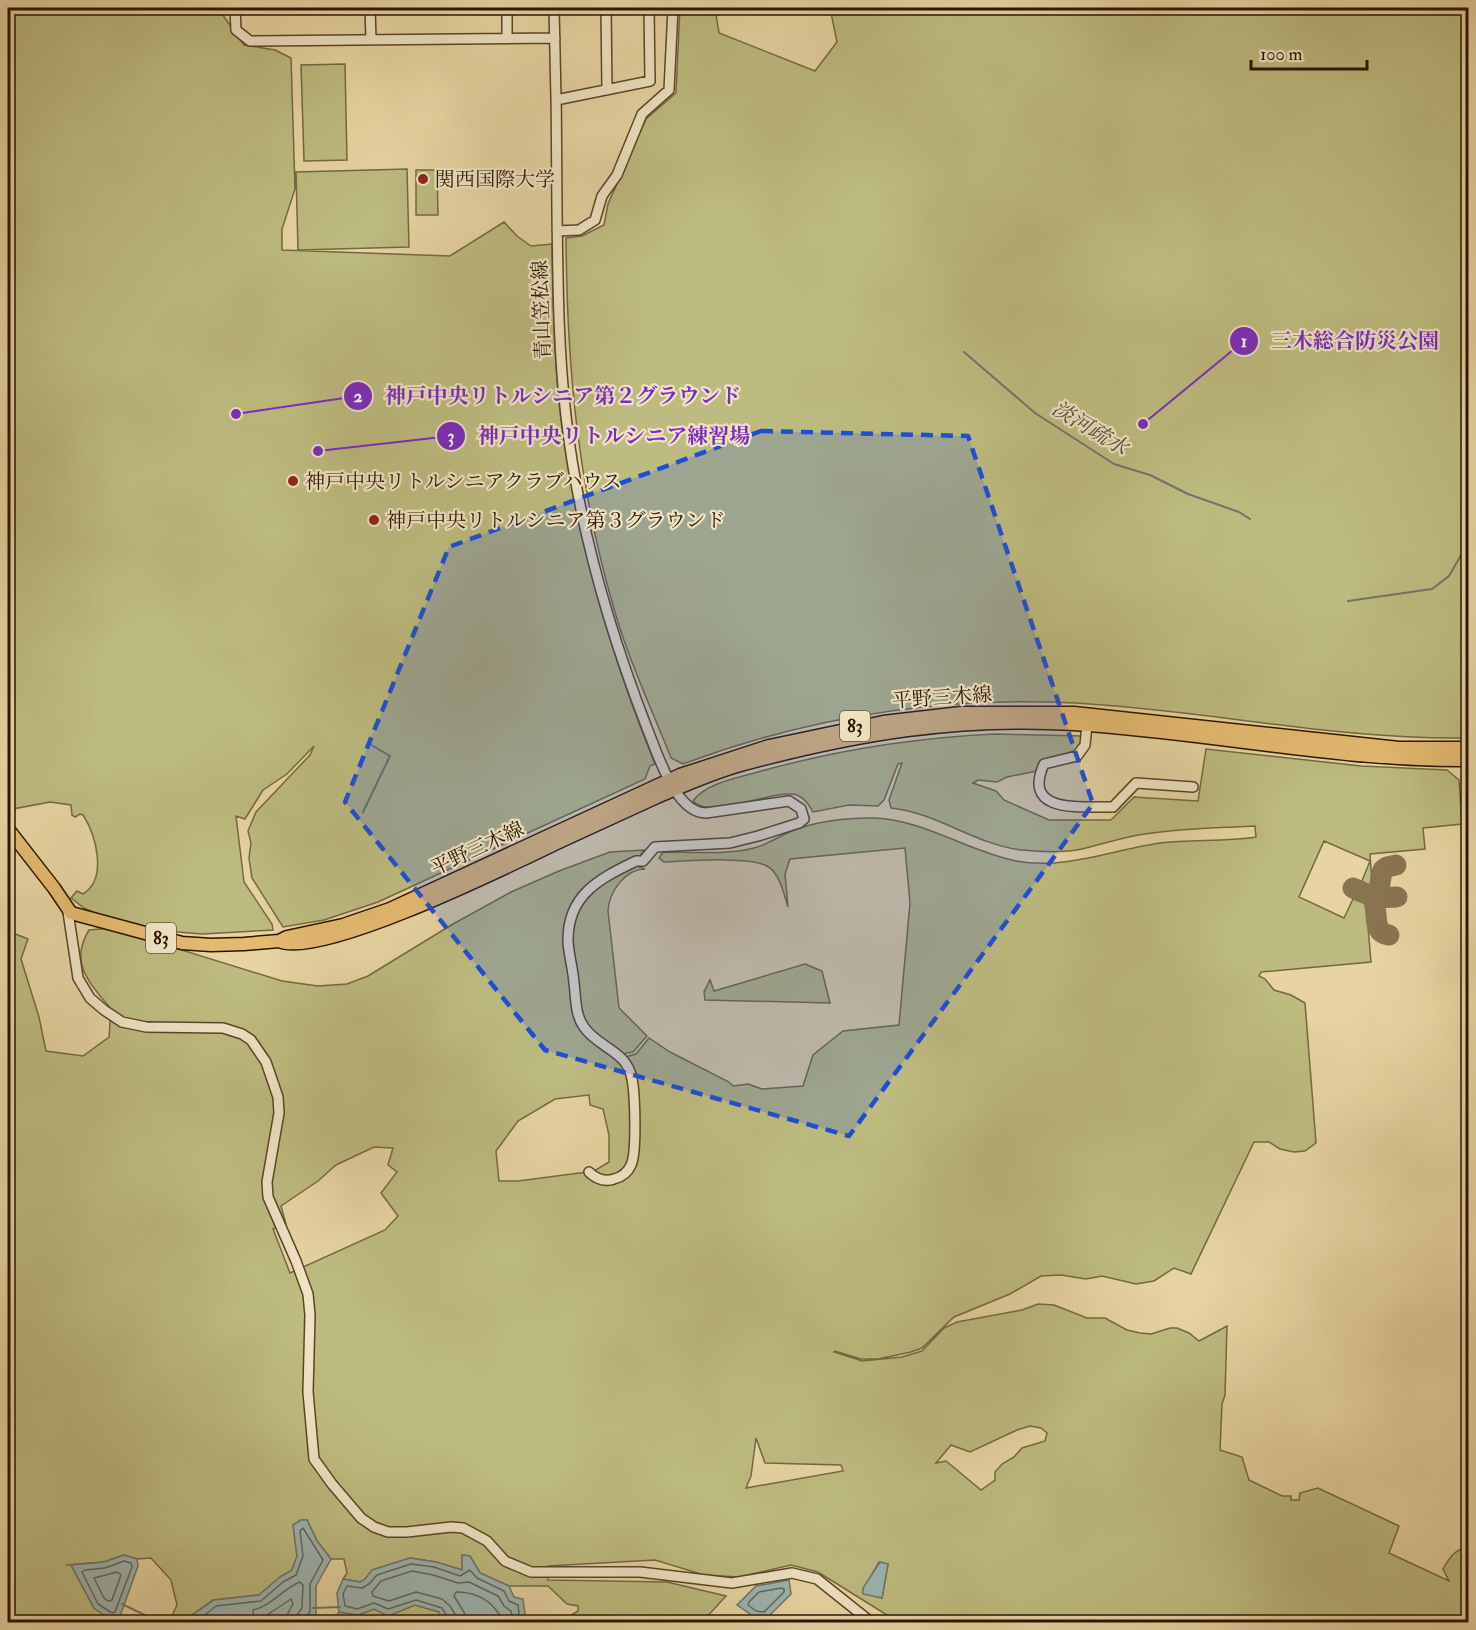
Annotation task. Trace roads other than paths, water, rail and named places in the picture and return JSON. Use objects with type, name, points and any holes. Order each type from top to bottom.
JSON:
[{"type":"main road","name":"平野三木線","points":[[68,912],[182,943],[211,945],[279,941],[287,937],[343,925],[397,906],[747,752],[806,736],[883,722],[983,712],[1089,714],[1467,754]]},
{"type":"main road","name":"平野三木線","points":[[673,784],[743,764],[873,734],[982,723],[1087,725],[1377,757],[1467,754]]},
{"type":"main road","points":[[8,829],[58,892],[68,912]]},
{"type":"street","points":[[235,8],[236,30],[250,41],[555,38]]},
{"type":"street","points":[[370,8],[370,40]]},
{"type":"street","points":[[507,8],[507,39]]},
{"type":"street","name":"青山笠松線","points":[[554,8],[559,346],[566,417],[577,490],[593,565],[609,622],[635,697],[673,784]]},
{"type":"street","points":[[606,8],[607,90]]},
{"type":"street","points":[[555,100],[650,81],[649,8]]},
{"type":"street","points":[[557,231],[579,230],[595,220],[602,196],[617,176],[642,114],[669,90],[673,8]]},
{"type":"street","points":[[1087,725],[1085,745],[1077,756],[1044,764],[1040,773],[1040,792],[1046,800],[1057,805],[1113,807],[1136,783],[1193,787]]},
{"type":"street","points":[[1467,754],[1468,785]]},
{"type":"street","points":[[589,1172],[598,1179],[612,1180],[622,1176],[631,1166],[634,1141],[634,1094],[632,1077],[626,1063],[617,1053],[592,1037],[580,1022],[569,952],[570,925],[576,905],[587,890],[636,861],[643,861],[656,848],[710,846],[737,842],[799,823],[804,819],[799,806],[789,801],[711,813],[698,812],[687,805],[673,784]]},
{"type":"street","points":[[68,912],[78,978],[90,998],[104,1010],[122,1022],[146,1027],[223,1028],[242,1034],[251,1040],[266,1062],[278,1097],[279,1113],[267,1182],[268,1197],[308,1294],[310,1315],[308,1392],[314,1459],[361,1518],[374,1527],[388,1532],[463,1528],[488,1541],[505,1561],[531,1572],[640,1572],[732,1583],[792,1573],[818,1579],[871,1623]]},
{"type":"water","points":[[301,1520],[307,1520],[317,1541],[331,1559],[316,1586],[316,1617],[305,1622],[242,1622],[234,1618],[191,1622],[188,1618],[214,1600],[259,1595],[292,1570],[297,1556],[293,1525]]},
{"type":"water","points":[[124,1555],[137,1559],[138,1566],[118,1622],[114,1622],[94,1608],[71,1565],[104,1562]]},
{"type":"water","points":[[462,1555],[470,1556],[480,1573],[509,1586],[514,1597],[523,1599],[526,1622],[444,1622],[439,1612],[415,1605],[388,1616],[374,1609],[358,1615],[339,1612],[337,1593],[343,1579],[360,1582],[372,1570],[410,1558],[436,1562],[462,1570]]},
{"type":"water","points":[[880,1562],[888,1564],[882,1598],[863,1594],[863,1588]]},
{"type":"water","points":[[789,1580],[791,1594],[765,1620],[753,1616],[737,1605],[756,1586]]},
{"type":"waterway","name":"淡河疏水","points":[[964,352],[1035,413],[1114,464],[1150,475],[1188,494],[1239,512],[1250,519]]},
{"type":"waterway","name":"淡河疏水","points":[[1348,601],[1432,589],[1449,576],[1468,543]]},
{"type":"waterway","points":[[363,812],[390,756],[368,743]]},
{"type":"waterway","points":[[122,1604],[159,1622]]},
{"type":"waterway","points":[[313,1608],[340,1607]]},
{"type":"place","name":"関西国際大学","points":[[423,179]]},
{"type":"place","name":"神戸中央リトルシニア第２グラウンド","points":[[236,414]]},
{"type":"place","name":"三木総合防災公園","points":[[1143,424]]},
{"type":"place","name":"神戸中央リトルシニア練習場","points":[[318,451]]},
{"type":"place","name":"神戸中央リトルシニアクラブハウス","points":[[293,481]]},
{"type":"place","name":"神戸中央リトルシニア第３グラウンド","points":[[374,520]]}]
